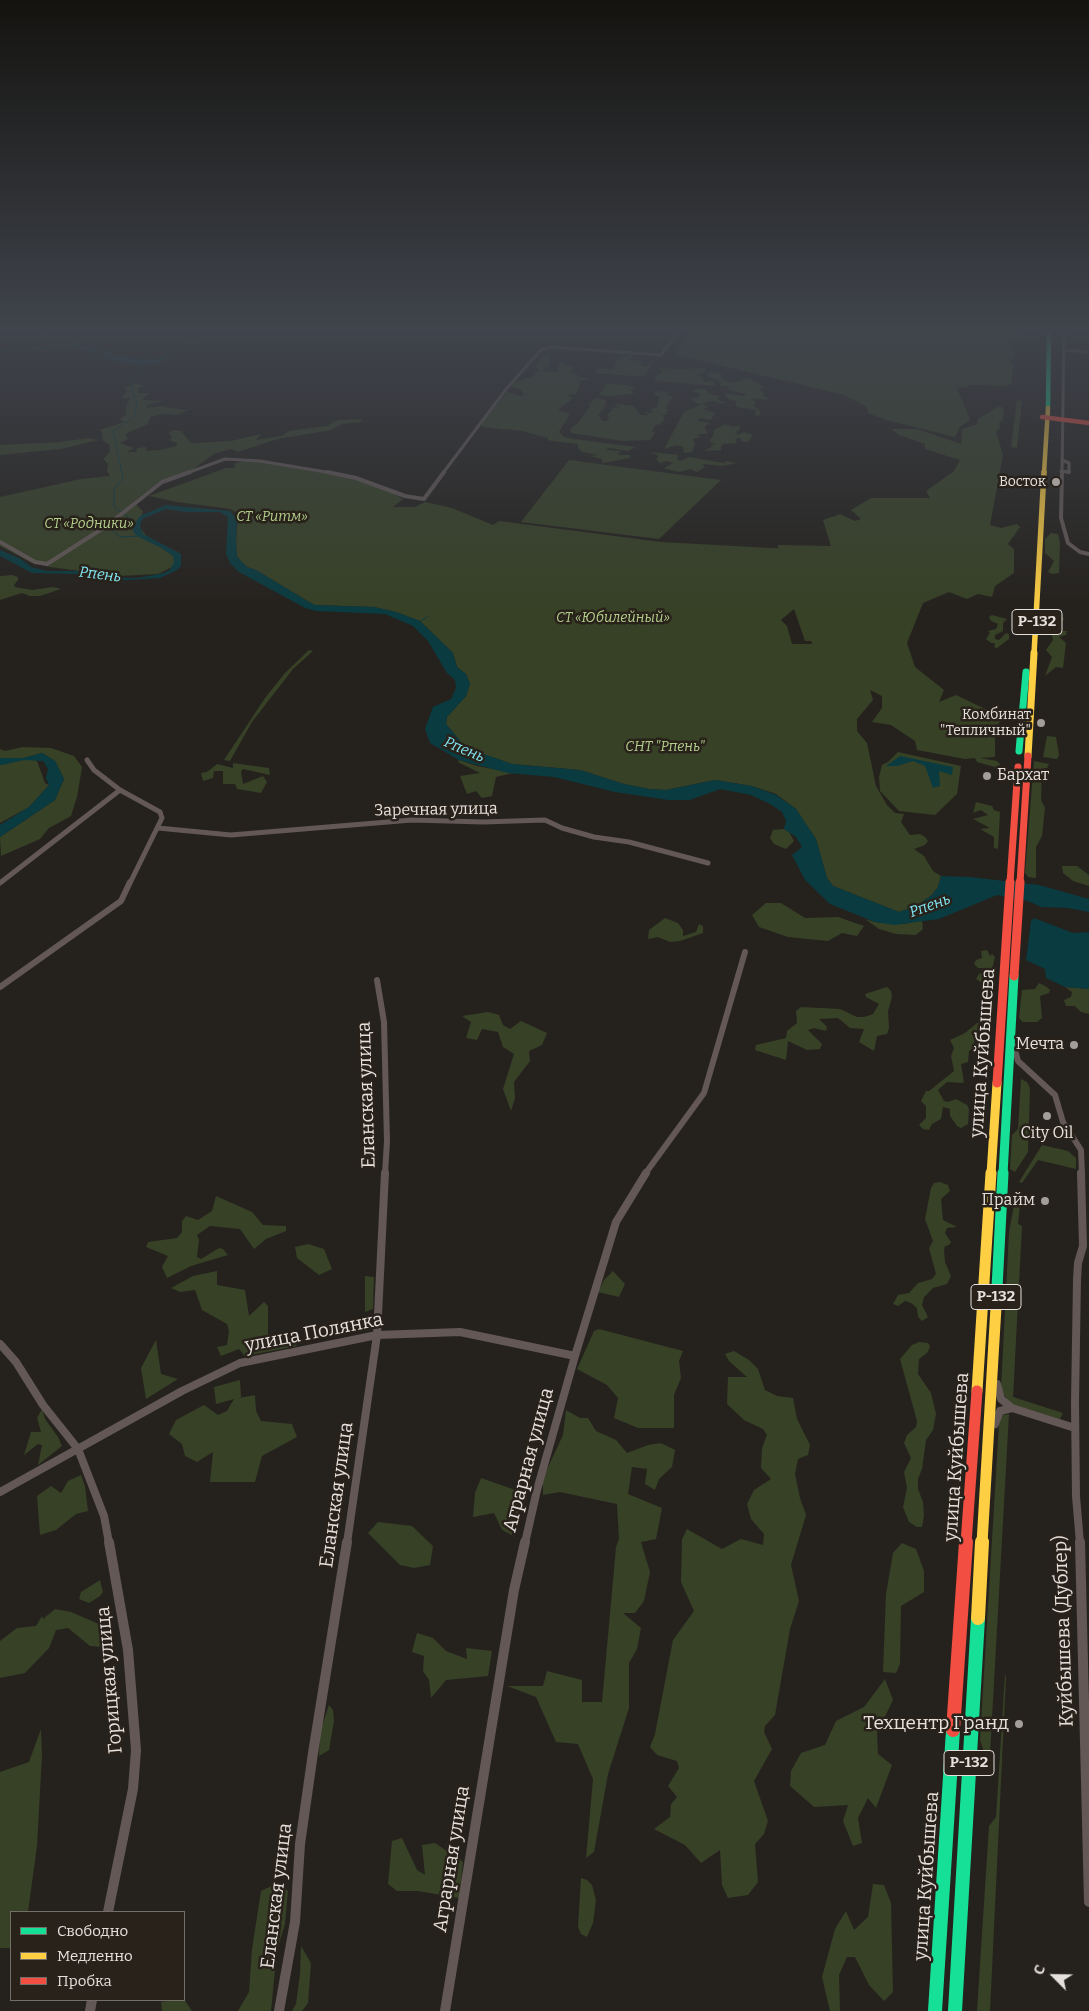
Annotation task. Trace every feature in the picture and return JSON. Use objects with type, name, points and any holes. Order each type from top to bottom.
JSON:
[{"type":"main road","name":"Р-132","points":[[1013,905],[1045,424]]},
{"type":"main road","name":"улица Куйбышева","points":[[955,2011],[1012,1027],[1013,905]]},
{"type":"main road","name":"улица Куйбышева","points":[[935,2011],[943,1860],[1013,905]]},
{"type":"street","points":[[0,542],[35,562],[47,564],[105,527],[162,482],[224,459],[260,461],[309,468],[356,478],[388,488],[405,496],[424,499],[480,424]]},
{"type":"street","points":[[1061,424],[1061,518],[1068,543],[1080,552],[1089,554]]},
{"type":"street","points":[[1061,471],[1069,472],[1069,462],[1062,460]]},
{"type":"street","points":[[0,986],[121,901],[162,818],[160,812],[120,790],[94,770],[87,760]]},
{"type":"street","points":[[0,883],[80,823],[105,800],[120,790]]},
{"type":"street","name":"Заречная улица","points":[[158,828],[231,835],[412,820],[482,822],[545,820],[562,828],[594,837],[629,842],[708,863]]},
{"type":"street","name":"Аграрная улица","points":[[445,2011],[514,1590],[537,1490],[616,1222],[633,1191],[704,1093],[745,952]]},
{"type":"street","name":"Еланская улица","points":[[279,2011],[295,1922],[300,1844],[313,1753],[339,1601],[377,1335],[387,1134],[384,1022],[377,980]]},
{"type":"street","name":"Куйбышева (Дублер)","points":[[1012,1027],[1014,1050],[1018,1061],[1056,1094],[1063,1122],[1081,1150],[1083,1246],[1078,1262],[1075,1428],[1076,1496],[1082,1569],[1089,1902]]},
{"type":"street","name":"улица Полянка","points":[[0,1492],[182,1391],[240,1363],[377,1335],[460,1332],[575,1356]]},
{"type":"street","points":[[0,1344],[16,1362],[43,1405],[78,1449]]},
{"type":"street","points":[[993,1347],[995,1376],[1001,1400],[1012,1408],[1075,1428]]},
{"type":"street","points":[[987,1453],[990,1436],[1000,1411],[1012,1408]]},
{"type":"street","name":"Горицкая улица","points":[[78,1449],[104,1516],[114,1566],[128,1650],[136,1750],[132,1789],[108,1911]]},
{"type":"green space","name":"СТ «Родники»","points":[[118,424],[148,424],[125,434],[128,439],[120,443],[134,448],[127,452],[136,452],[137,448],[146,447],[146,451],[177,446],[177,443],[169,440],[172,438],[169,433],[173,430],[181,431],[191,443],[231,441],[261,434],[256,440],[282,436],[288,431],[331,424],[344,424],[331,430],[277,439],[238,452],[231,449],[214,454],[192,470],[159,482],[133,502],[143,511],[139,526],[148,538],[178,552],[174,566],[158,574],[119,576],[50,567],[32,563],[0,546],[0,497],[81,479],[110,476],[107,471],[108,464],[103,459],[110,452],[109,444],[103,441],[102,432],[99,430]]},
{"type":"green space","points":[[482,424],[564,424],[559,432],[564,437],[636,447],[628,451],[610,448],[605,450],[620,451],[618,455],[630,455],[630,458],[602,463],[602,459],[590,456],[599,455],[582,452],[578,448],[578,444],[552,441],[548,440],[548,438],[522,431],[482,427]]},
{"type":"green space","points":[[577,424],[660,424],[656,425],[652,431],[655,433],[650,440],[623,441],[571,433],[571,428]]},
{"type":"green space","points":[[678,424],[709,424],[704,427],[708,434],[697,434],[701,437],[693,439],[695,445],[692,452],[684,453],[683,447],[677,445],[664,449]]},
{"type":"green space","points":[[725,424],[733,427],[739,425],[740,429],[736,432],[738,435],[744,432],[753,435],[748,442],[743,442],[739,437],[735,440],[737,443],[724,444],[721,446],[721,450],[704,451],[713,446],[710,444],[717,445],[709,441],[713,436],[714,430]]},
{"type":"green space","points":[[902,424],[965,424],[960,427],[955,437]]},
{"type":"green space","points":[[977,424],[999,424],[1000,428],[996,432],[1003,455],[990,525],[1001,528],[1017,524],[1020,527],[1008,544],[1014,549],[1014,573],[995,586],[992,597],[978,594],[967,599],[949,592],[923,603],[907,643],[915,667],[944,690],[939,702],[956,695],[1004,718],[995,727],[995,757],[980,758],[997,761],[1000,764],[998,768],[977,762],[975,758],[965,759],[917,750],[915,741],[891,725],[872,722],[882,708],[882,696],[870,690],[873,700],[857,719],[857,731],[867,743],[876,786],[887,805],[895,813],[904,814],[901,822],[910,835],[920,834],[928,841],[925,845],[914,849],[924,856],[933,871],[941,876],[938,887],[932,895],[916,906],[899,912],[833,886],[827,878],[816,839],[796,809],[776,794],[752,786],[715,780],[666,790],[649,789],[624,784],[580,770],[512,764],[466,748],[446,724],[447,717],[466,696],[470,684],[466,674],[457,667],[453,653],[420,621],[396,612],[374,607],[314,605],[256,570],[247,567],[240,560],[237,556],[236,541],[238,514],[231,509],[177,502],[149,496],[226,468],[234,468],[235,463],[248,461],[273,463],[351,478],[386,489],[403,499],[393,507],[415,507],[425,502],[452,508],[493,525],[499,521],[661,542],[771,548],[778,548],[778,545],[831,546],[823,520],[840,514],[855,521],[861,519],[851,510],[871,498],[930,498],[926,491],[954,471],[960,460],[925,449],[925,444],[899,435],[891,429],[917,429],[961,444],[962,429]],"holes":[[[794,609],[805,641],[811,641],[812,644],[792,644],[787,626],[781,620]]]},
{"type":"green space","points":[[1014,424],[1020,424],[1017,448],[1011,447]]},
{"type":"green space","points":[[88,438],[98,440],[61,449],[0,455],[0,445],[60,442]]},
{"type":"green space","points":[[650,452],[678,455],[677,459],[680,461],[689,457],[724,463],[726,461],[737,463],[723,466],[702,464],[705,467],[697,472],[690,469],[680,472],[664,468],[673,463],[667,461],[660,463],[656,459],[659,456]]},
{"type":"green space","points":[[569,460],[721,480],[659,539],[521,522]]},
{"type":"green space","points":[[1051,533],[1058,534],[1060,543],[1059,573],[1052,574],[1048,572],[1054,561],[1045,553],[1045,539]]},
{"type":"green space","points":[[12,575],[18,577],[14,585],[15,587],[32,590],[53,587],[61,589],[40,596],[30,596],[22,593],[0,600],[0,576]]},
{"type":"green space","points":[[1058,611],[1064,619],[1056,630],[1067,631],[1066,635],[1059,637],[1066,643],[1063,668],[1056,667],[1045,676],[1052,657],[1046,650],[1053,640],[1047,613]]},
{"type":"green space","points":[[992,615],[1007,619],[1003,623],[1003,631],[995,635],[995,639],[999,640],[1006,633],[1009,634],[1009,639],[997,648],[994,647],[995,643],[991,643],[986,639],[990,633],[988,631],[996,629],[998,624],[991,621],[989,617]]},
{"type":"green space","points":[[309,650],[313,651],[293,669],[252,722],[230,761],[224,760],[265,698],[285,673]]},
{"type":"green space","points":[[1047,736],[1056,737],[1059,755],[1057,759],[1043,757]]},
{"type":"green space","points":[[23,747],[51,748],[74,756],[82,767],[77,797],[71,816],[49,828],[40,839],[1,856],[0,837],[55,800],[64,779],[55,761],[42,753],[28,757],[37,761],[45,783],[49,785],[29,807],[0,823],[0,749],[5,751]]},
{"type":"green space","points":[[898,752],[961,766],[957,794],[935,815],[899,811],[880,791],[879,777],[882,765]]},
{"type":"green space","points":[[459,760],[477,766],[513,773],[496,777],[492,796],[482,798],[476,791],[467,794],[460,776],[480,773],[458,762]]},
{"type":"green space","points":[[1034,761],[1049,764],[1047,768],[1042,769],[1041,800],[1045,808],[1042,836],[1036,847],[1036,878],[1028,877],[1025,873]]},
{"type":"green space","points":[[233,763],[269,768],[270,775],[243,769],[241,772],[243,784],[263,776],[267,782],[261,793],[237,789],[235,784],[223,784],[223,771],[214,771],[213,778],[203,781],[201,773],[207,772],[217,764],[233,768]]},
{"type":"green space","points":[[976,802],[992,806],[994,810],[1000,812],[998,849],[994,848],[994,837],[980,829],[990,828],[973,819],[988,815],[981,810],[973,813]]},
{"type":"green space","points":[[784,829],[789,832],[794,841],[786,849],[774,844],[770,838],[773,830]]},
{"type":"green space","points":[[1062,866],[1077,866],[1089,875],[1089,886],[1073,881],[1063,873]]},
{"type":"green space","points":[[766,903],[781,903],[805,918],[838,917],[864,926],[857,936],[842,933],[828,941],[788,937],[759,927],[752,915]]},
{"type":"green space","points":[[665,918],[678,923],[683,930],[683,936],[696,932],[699,924],[703,926],[703,933],[680,941],[670,942],[658,937],[648,939],[649,930]]},
{"type":"green space","points":[[865,919],[875,922],[904,924],[922,920],[923,929],[916,935],[896,934],[879,929]]},
{"type":"green space","points":[[987,950],[990,956],[992,954],[995,957],[990,978],[993,987],[991,999],[987,1003],[982,1004],[980,1003],[984,998],[986,986],[976,979],[979,974],[988,971],[984,968],[978,968],[974,964],[976,960],[982,958],[981,951]]},
{"type":"green space","points":[[1039,983],[1050,990],[1049,993],[1040,996],[1042,1018],[1037,1022],[1023,1022],[1019,1018],[1022,990],[1035,989]]},
{"type":"green space","points":[[887,987],[891,991],[892,997],[888,1011],[889,1028],[887,1034],[877,1036],[874,1051],[859,1042],[864,1029],[850,1028],[838,1018],[819,1019],[827,1027],[826,1031],[814,1028],[808,1030],[822,1044],[820,1049],[807,1050],[788,1041],[786,1060],[755,1050],[756,1045],[786,1038],[787,1031],[797,1023],[796,1011],[801,1007],[840,1009],[857,1017],[864,1017],[873,1014],[879,1004],[866,997],[865,994]]},
{"type":"green space","points":[[1065,987],[1089,989],[1089,1014],[1081,1012],[1075,1006],[1066,1006],[1064,1000],[1071,997],[1072,992]]},
{"type":"green space","points":[[488,1012],[499,1015],[503,1025],[510,1029],[521,1021],[547,1033],[542,1045],[529,1051],[530,1061],[514,1082],[515,1098],[511,1111],[503,1089],[514,1054],[503,1047],[498,1032],[482,1029],[477,1040],[466,1038],[471,1022],[462,1016]]},
{"type":"green space","points":[[977,1023],[980,1023],[979,1028],[983,1033],[975,1039],[973,1048],[969,1051],[968,1062],[961,1064],[964,1083],[947,1082],[938,1090],[944,1101],[948,1102],[956,1099],[967,1105],[969,1109],[968,1124],[961,1128],[957,1126],[950,1116],[950,1109],[943,1107],[941,1119],[932,1124],[929,1130],[923,1129],[919,1125],[926,1118],[926,1106],[921,1101],[926,1091],[929,1091],[954,1071],[951,1056],[954,1048],[950,1040],[965,1033]]},
{"type":"green space","points":[[1021,1079],[1027,1082],[1030,1088],[1028,1152],[1015,1172],[1010,1169],[1012,1135],[1018,1129]]},
{"type":"green space","points":[[1042,1145],[1068,1151],[1076,1158],[1076,1169],[1038,1160],[1022,1183],[1019,1182]]},
{"type":"green space","points":[[940,1182],[948,1185],[950,1191],[941,1199],[943,1220],[957,1227],[947,1228],[945,1233],[951,1242],[945,1246],[944,1250],[945,1262],[951,1276],[947,1284],[933,1288],[924,1297],[922,1305],[928,1317],[922,1321],[918,1317],[917,1308],[911,1303],[905,1301],[898,1306],[893,1304],[898,1295],[909,1293],[918,1283],[932,1279],[936,1274],[929,1248],[933,1241],[925,1219],[931,1188],[934,1183]]},
{"type":"green space","points":[[216,1196],[252,1212],[263,1225],[286,1226],[286,1231],[266,1239],[254,1249],[240,1229],[210,1226],[197,1235],[199,1240],[197,1257],[201,1259],[219,1248],[223,1249],[228,1255],[191,1266],[167,1278],[162,1267],[168,1256],[146,1247],[148,1242],[177,1238],[182,1232],[182,1221],[186,1216],[198,1220],[212,1211]]},
{"type":"green space","points":[[1014,1205],[1020,1205],[1018,1224],[1022,1226],[1013,1397],[1063,1413],[1060,1419],[1014,1405],[1007,1400],[1001,1389],[1009,1232]]},
{"type":"green space","points":[[308,1244],[324,1249],[332,1269],[319,1275],[297,1258],[295,1247]]},
{"type":"green space","points":[[217,1271],[217,1285],[245,1290],[249,1316],[264,1302],[268,1306],[268,1341],[291,1336],[297,1346],[245,1356],[239,1349],[221,1356],[217,1347],[227,1345],[229,1331],[227,1324],[202,1310],[195,1290],[180,1292],[171,1288],[193,1276]]},
{"type":"green space","points":[[613,1271],[625,1284],[619,1297],[598,1292],[604,1280]]},
{"type":"green space","points":[[365,1276],[374,1277],[373,1309],[365,1312]]},
{"type":"green space","points":[[599,1329],[683,1351],[679,1361],[681,1378],[674,1395],[674,1428],[638,1428],[614,1418],[618,1398],[607,1385],[577,1369],[594,1331]]},
{"type":"green space","points":[[156,1340],[161,1374],[178,1379],[146,1399],[141,1368]]},
{"type":"green space","points":[[919,1342],[928,1343],[930,1346],[928,1352],[919,1359],[918,1374],[931,1393],[936,1414],[933,1430],[926,1440],[922,1469],[918,1479],[918,1489],[923,1502],[924,1515],[922,1527],[917,1527],[909,1522],[903,1507],[907,1488],[904,1472],[911,1458],[904,1443],[907,1435],[916,1427],[917,1421],[900,1359],[912,1345]]},
{"type":"green space","points":[[734,1351],[749,1360],[758,1369],[765,1390],[777,1396],[793,1398],[797,1419],[810,1445],[808,1455],[798,1459],[795,1474],[806,1515],[791,1565],[799,1601],[790,1629],[775,1715],[765,1726],[764,1732],[772,1749],[754,1781],[768,1821],[764,1834],[755,1844],[758,1882],[748,1895],[728,1898],[722,1885],[720,1850],[701,1863],[685,1845],[654,1829],[670,1817],[671,1804],[677,1797],[668,1786],[679,1768],[677,1761],[657,1755],[650,1747],[655,1734],[673,1640],[694,1611],[681,1582],[682,1539],[687,1529],[722,1549],[741,1539],[763,1545],[764,1534],[751,1519],[747,1504],[754,1490],[771,1479],[761,1468],[762,1448],[767,1435],[763,1429],[744,1420],[727,1404],[728,1377],[747,1377],[729,1361],[725,1354]]},
{"type":"green space","points":[[240,1380],[241,1397],[239,1398],[255,1395],[256,1411],[261,1421],[292,1424],[297,1437],[262,1456],[255,1482],[210,1482],[213,1452],[197,1462],[185,1456],[182,1444],[169,1434],[176,1420],[204,1405],[218,1415],[227,1411],[234,1399],[216,1404],[214,1387]]},
{"type":"green space","points":[[42,1409],[45,1419],[62,1446],[38,1465],[42,1445],[38,1444],[24,1455],[31,1432],[41,1432],[37,1418]]},
{"type":"green space","points":[[566,1410],[580,1418],[588,1418],[596,1431],[616,1440],[627,1453],[648,1445],[661,1443],[675,1450],[672,1467],[659,1479],[655,1490],[645,1484],[647,1469],[632,1467],[628,1494],[662,1508],[656,1539],[641,1542],[650,1572],[644,1601],[635,1613],[623,1613],[641,1628],[637,1649],[629,1663],[629,1708],[608,1774],[594,1852],[586,1858],[593,1779],[578,1744],[556,1742],[536,1697],[507,1686],[543,1686],[547,1671],[582,1680],[582,1702],[602,1702],[616,1547],[619,1539],[617,1504],[560,1492],[543,1495],[543,1478],[563,1435]]},
{"type":"green space","points":[[1009,1414],[990,1754],[985,1755],[980,1740],[999,1423],[1003,1415]]},
{"type":"green space","points":[[81,1475],[85,1486],[88,1511],[76,1514],[56,1530],[40,1535],[37,1496],[51,1486],[61,1493],[68,1481]]},
{"type":"green space","points":[[481,1478],[524,1493],[512,1535],[502,1530],[494,1513],[473,1517],[475,1493]]},
{"type":"green space","points":[[378,1522],[412,1526],[433,1546],[430,1565],[414,1568],[400,1565],[368,1533]]},
{"type":"green space","points":[[902,1543],[916,1549],[924,1571],[924,1592],[901,1606],[900,1664],[896,1673],[883,1672],[886,1594],[893,1553]]},
{"type":"green space","points":[[100,1580],[103,1592],[100,1596],[89,1603],[79,1599],[81,1592]]},
{"type":"green space","points":[[55,1609],[71,1612],[101,1625],[102,1647],[90,1646],[68,1628],[56,1630],[49,1648],[25,1673],[0,1678],[0,1641],[17,1628],[36,1626],[42,1616],[43,1619]]},
{"type":"green space","points":[[417,1633],[433,1638],[446,1651],[467,1659],[466,1648],[492,1651],[488,1676],[446,1680],[431,1698],[429,1680],[423,1671],[424,1656],[412,1652]]},
{"type":"green space","points":[[1005,1674],[990,2011],[977,2011],[989,1826],[996,1817]]},
{"type":"green space","points":[[885,1679],[893,1700],[877,1733],[878,1754],[892,1765],[876,1808],[868,1798],[858,1818],[862,1843],[853,1846],[843,1821],[848,1805],[814,1807],[790,1786],[791,1771],[801,1753],[825,1745],[836,1721],[864,1707]]},
{"type":"green space","points":[[329,1705],[333,1710],[334,1721],[329,1750],[319,1756],[320,1732]]},
{"type":"green space","points":[[41,1729],[42,1755],[37,1846],[28,1911],[10,1911],[10,1948],[0,1948],[0,1772],[29,1762]]},
{"type":"green space","points":[[402,1838],[417,1870],[425,1875],[422,1845],[435,1843],[463,1862],[459,1898],[418,1891],[397,1891],[388,1884],[392,1841]]},
{"type":"green space","points":[[581,1878],[587,1880],[592,1885],[596,1900],[593,1923],[587,1937],[581,1934],[578,1927]]},
{"type":"green space","points":[[278,1883],[288,1891],[285,1924],[277,1950],[271,2011],[238,2011],[249,1992],[252,1949],[261,1891]]},
{"type":"green space","points":[[873,1884],[884,1885],[891,1903],[893,1992],[884,2001],[869,1985],[855,1957],[847,1957],[839,1975],[840,2011],[830,2011],[822,1977],[835,1929],[846,1911],[854,1930],[868,1917]]},
{"type":"green space","points":[[301,1946],[311,1963],[308,2003],[302,2011],[292,2011],[296,2004]]},
{"type":"green space","points":[[185,2000],[192,2011],[162,2011],[161,2002]]},
{"type":"water","name":"Рпень","points":[[166,505],[230,511],[237,520],[237,556],[240,560],[247,567],[256,570],[314,605],[374,607],[396,612],[420,621],[453,653],[457,667],[466,674],[470,684],[466,696],[447,717],[446,724],[466,748],[512,764],[580,770],[624,784],[649,789],[666,790],[715,780],[752,786],[776,795],[796,809],[816,839],[827,878],[833,886],[899,912],[916,906],[932,895],[938,887],[941,876],[970,877],[1039,885],[1089,899],[1089,912],[1068,908],[1041,907],[1028,901],[997,895],[939,919],[894,925],[875,922],[830,904],[805,880],[792,855],[802,847],[796,837],[784,829],[786,821],[782,812],[751,795],[720,789],[690,800],[668,800],[615,792],[554,777],[508,773],[459,760],[430,743],[425,729],[433,707],[451,699],[456,688],[455,680],[447,673],[428,641],[413,626],[385,614],[316,611],[305,608],[239,572],[230,563],[226,554],[228,517],[220,512],[187,512],[166,509],[142,519],[140,526],[143,534],[181,554],[181,566],[160,578],[111,581],[75,574],[32,573],[0,556],[0,550],[21,559],[31,567],[47,571],[79,571],[118,578],[138,578],[164,573],[170,570],[174,562],[173,556],[137,536],[133,532],[133,526],[140,516]]},
{"type":"water","points":[[42,753],[55,761],[64,779],[55,800],[0,837],[0,825],[29,807],[49,785],[46,778],[48,769],[43,761],[24,760],[0,765],[0,758],[23,758]]},
{"type":"water","points":[[900,756],[953,767],[952,775],[939,771],[940,786],[933,788],[925,766],[913,761],[897,766],[886,766]]},
{"type":"water","points":[[1034,918],[1073,933],[1089,932],[1089,989],[1065,987],[1046,978],[1045,969],[1026,960],[1031,921]]},
{"type":"waterway","points":[[123,424],[113,431],[123,478],[114,489],[114,507],[131,519],[113,531],[120,537],[139,536]]},
{"type":"waterway","points":[[420,622],[428,616]]},
{"type":"traffic: fast","points":[[1019,751],[1026,672]]},
{"type":"traffic: fast","points":[[996,1307],[1014,976]]},
{"type":"traffic: fast","points":[[955,2011],[978,1618]]},
{"type":"traffic: fast","points":[[935,2011],[943,1860],[953,1730]]},
{"type":"traffic: slow","points":[[1028,756],[1047,424]]},
{"type":"traffic: slow","points":[[977,1391],[997,1083]]},
{"type":"traffic: slow","points":[[978,1618],[996,1307]]},
{"type":"traffic: jam","points":[[1014,976],[1028,756]]},
{"type":"traffic: jam","points":[[997,1083],[1018,767]]},
{"type":"traffic: jam","points":[[953,1730],[977,1391]]},
{"type":"place","name":"Восток","points":[[1056,482]]},
{"type":"place","name":"Комбинат \"Тепличный\"","points":[[1041,723]]},
{"type":"place","name":"Бархат","points":[[987,776]]},
{"type":"place","name":"Мечта","points":[[1074,1045]]},
{"type":"place","name":"City Oil","points":[[1047,1116]]},
{"type":"place","name":"Прайм","points":[[1045,1201]]},
{"type":"place","name":"Техцентр Гранд","points":[[1019,1724]]},
{"type":"park label","name":"СТ «Ритм»","points":[[272,517]]},
{"type":"park label","name":"СТ «Юбилейный»","points":[[613,618]]},
{"type":"park label","name":"СНТ \"Рпень\"","points":[[665,747]]}]
